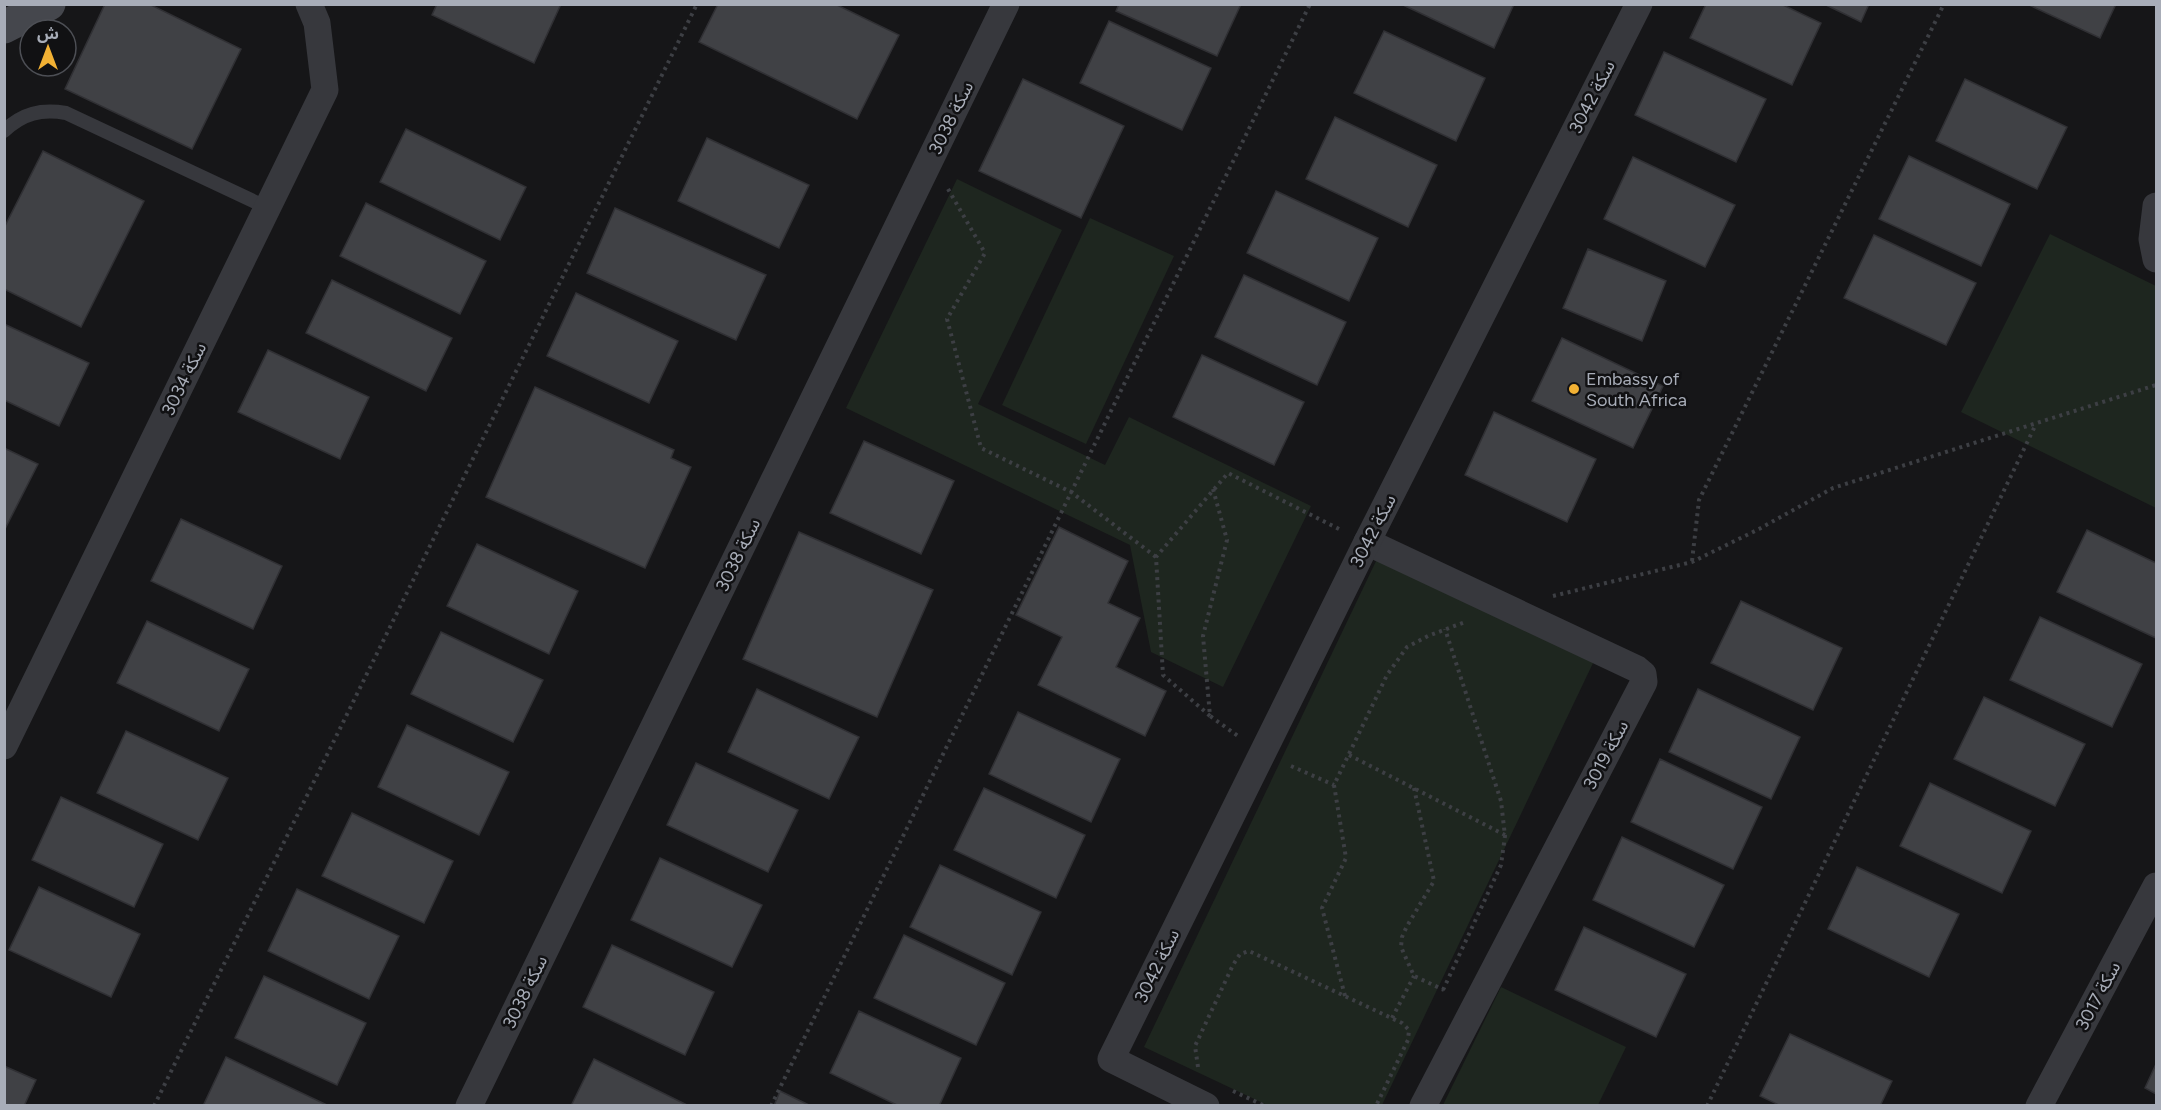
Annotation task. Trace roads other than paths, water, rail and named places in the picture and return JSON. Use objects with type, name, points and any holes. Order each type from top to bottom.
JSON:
[{"type":"main road","points":[[4,27],[49,4]]},
{"type":"street","name":"سكة 3034","points":[[4,746],[325,90],[317,23],[309,4]]},
{"type":"street","name":"سكة 3038","points":[[469,1106],[1006,4]]},
{"type":"street","name":"سكة 3042","points":[[1215,1096],[1111,1059],[1367,542],[1639,4]]},
{"type":"street","points":[[2154,249],[2157,206]]},
{"type":"street","name":"سكة 3019","points":[[1367,542],[1636,669],[1643,674],[1644,682],[1423,1106]]},
{"type":"street","name":"سكة 3017","points":[[2039,1106],[2157,886]]},
{"type":"lane","points":[[4,131],[25,116],[38,111],[66,113],[268,208]]},
{"type":"place","name":"Embassy of South Africa","points":[[1574,389]]}]
